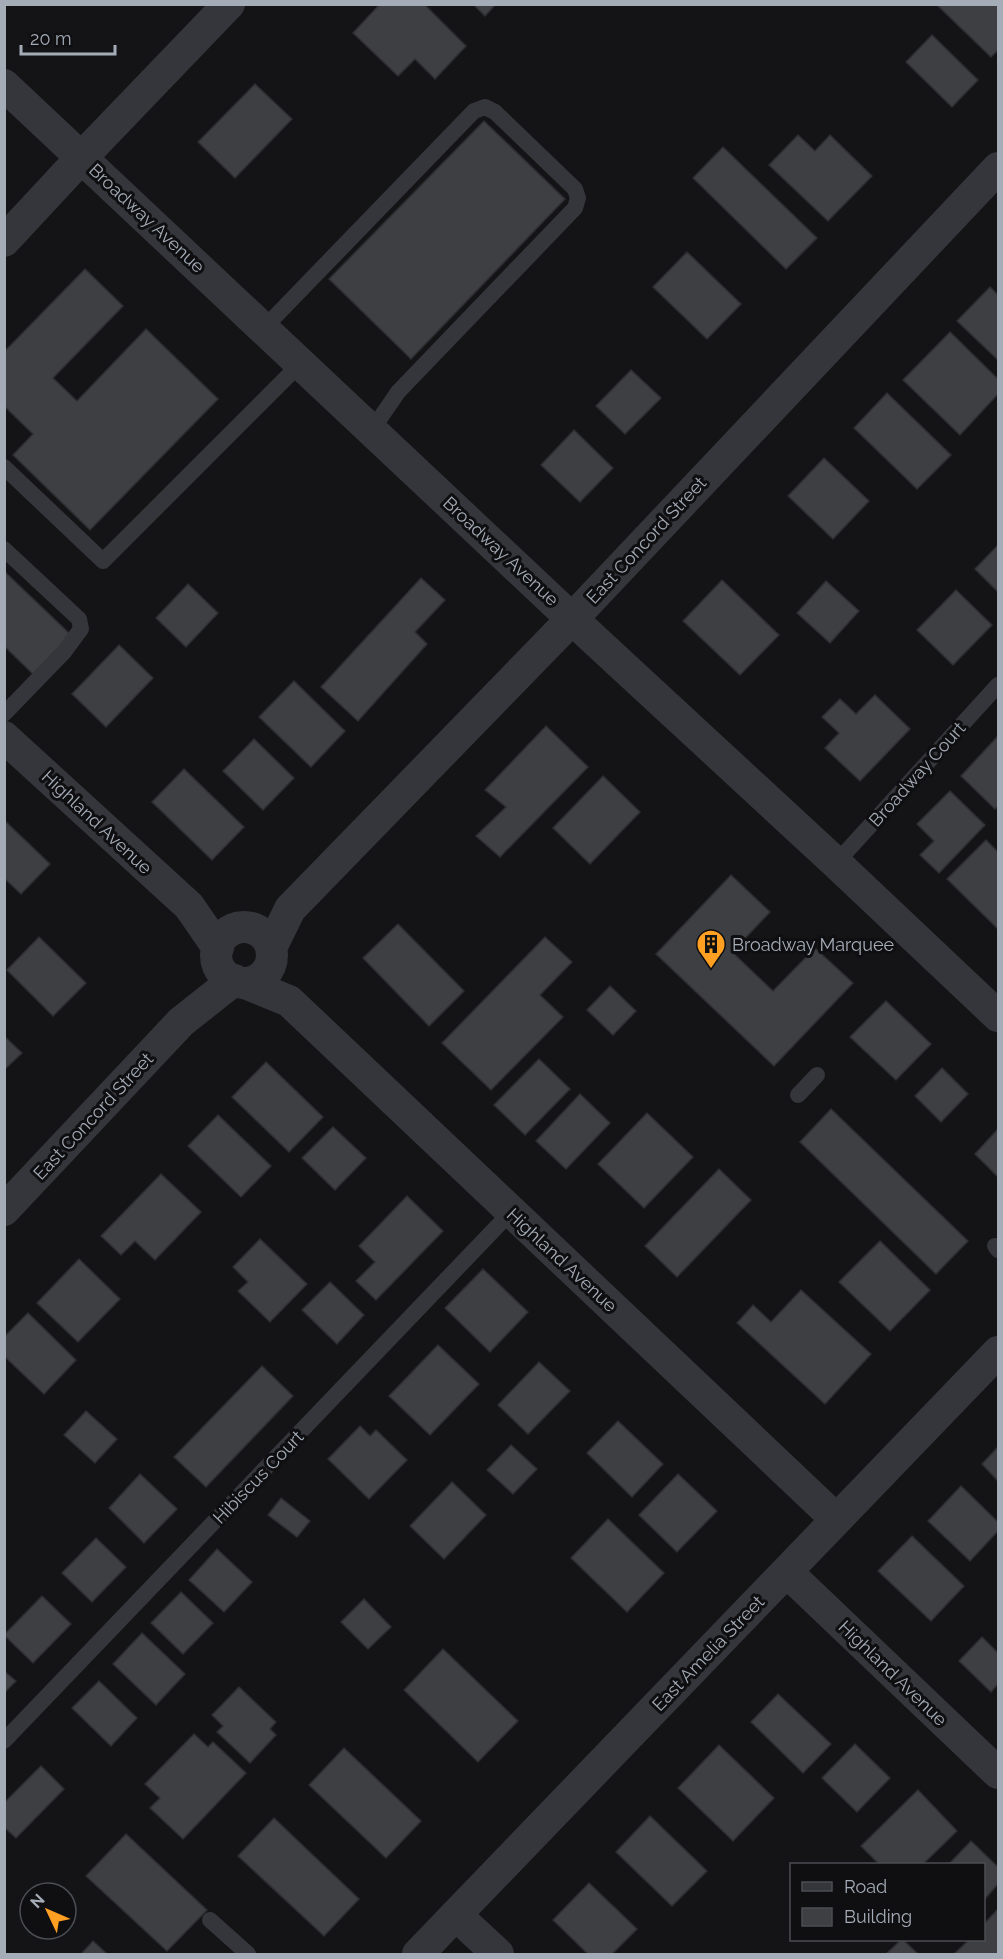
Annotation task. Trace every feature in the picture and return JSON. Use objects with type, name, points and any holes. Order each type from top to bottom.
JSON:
[{"type":"street","points":[[4,241],[229,4]]},
{"type":"street","name":"Broadway Avenue","points":[[4,85],[83,156],[572,619],[999,1016]]},
{"type":"street","name":"East Concord Street","points":[[181,1022],[228,940],[290,909],[572,619],[999,168]]},
{"type":"street","name":"Highland Avenue","points":[[4,736],[228,940]]},
{"type":"street","name":"East Concord Street","points":[[272,950],[290,909]]},
{"type":"street","points":[[255,929],[264,934],[272,950],[270,965],[264,974],[255,980],[239,982],[225,974],[218,966],[228,940],[255,929]]},
{"type":"street","name":"Highland Avenue","points":[[272,950],[289,1001]]},
{"type":"street","name":"East Concord Street","points":[[4,1210],[181,1022],[239,982]]},
{"type":"street","name":"Highland Avenue","points":[[239,982],[289,1001],[836,1519]]},
{"type":"street","name":"East Amelia Street","points":[[418,1954],[999,1352]]},
{"type":"street","name":"Highland Avenue","points":[[787,1572],[999,1773]]},
{"type":"street","points":[[456,1915],[498,1954]]},
{"type":"lane","points":[[264,328],[474,111],[485,107],[495,112],[574,189],[578,198],[575,208],[398,392],[372,430]]},
{"type":"lane","points":[[4,467],[103,561],[301,363]]},
{"type":"lane","points":[[4,549],[79,619],[81,629],[63,652],[4,714]]},
{"type":"lane","name":"Broadway Court","points":[[836,863],[999,685]]},
{"type":"lane","points":[[798,1095],[817,1075]]},
{"type":"lane","name":"Hibiscus Court","points":[[4,1741],[511,1212]]},
{"type":"lane","points":[[210,1920],[248,1954]]},
{"type":"building","points":[[380,4],[424,4],[466,46],[435,79],[415,59],[398,76],[353,33]]},
{"type":"building","points":[[473,4],[496,4],[485,16]]},
{"type":"building","points":[[936,4],[998,4],[998,50],[991,57]]},
{"type":"building","points":[[932,35],[978,80],[952,107],[906,62]]},
{"type":"building","points":[[255,84],[292,119],[235,178],[198,142]]},
{"type":"building","points":[[484,121],[565,199],[411,359],[329,279]]},
{"type":"building","points":[[798,135],[815,151],[830,135],[872,176],[828,221],[769,165]]},
{"type":"building","points":[[723,147],[817,238],[786,269],[693,178]]},
{"type":"building","points":[[687,252],[741,304],[707,339],[653,287]]},
{"type":"building","points":[[85,269],[123,306],[53,378],[77,401],[146,329],[218,399],[90,530],[13,455],[33,434],[4,406],[4,352]]},
{"type":"building","points":[[990,287],[998,295],[998,360],[957,321]]},
{"type":"building","points":[[950,332],[998,379],[998,394],[960,435],[903,380]]},
{"type":"building","points":[[631,370],[661,398],[625,434],[596,406]]},
{"type":"building","points":[[887,393],[951,455],[917,489],[854,428]]},
{"type":"building","points":[[574,430],[613,468],[580,502],[541,465]]},
{"type":"building","points":[[824,458],[869,501],[833,539],[788,496]]},
{"type":"building","points":[[998,545],[998,592],[975,569]]},
{"type":"building","points":[[4,571],[71,635],[33,674],[4,646]]},
{"type":"building","points":[[421,578],[445,600],[415,632],[427,644],[358,721],[321,687]]},
{"type":"building","points":[[722,580],[779,635],[740,675],[683,621]]},
{"type":"building","points":[[826,581],[859,611],[830,643],[797,613]]},
{"type":"building","points":[[188,584],[218,613],[186,647],[156,618]]},
{"type":"building","points":[[956,590],[992,625],[953,665],[917,630]]},
{"type":"building","points":[[119,645],[153,678],[106,727],[72,694]]},
{"type":"building","points":[[294,681],[345,731],[311,767],[259,717]]},
{"type":"building","points":[[875,695],[910,729],[860,781],[825,748],[839,733],[822,717],[840,699],[856,714]]},
{"type":"building","points":[[546,726],[588,767],[500,857],[476,836],[506,807],[485,790]]},
{"type":"building","points":[[998,736],[998,806],[995,809],[961,776]]},
{"type":"building","points":[[254,739],[294,778],[263,810],[223,771]]},
{"type":"building","points":[[184,769],[244,827],[212,860],[152,802]]},
{"type":"building","points":[[603,776],[640,812],[590,864],[553,828]]},
{"type":"building","points":[[950,791],[985,825],[939,873],[920,855],[934,841],[917,824]]},
{"type":"building","points":[[4,820],[50,864],[21,894],[4,878]]},
{"type":"building","points":[[986,840],[998,852],[998,929],[947,879]]},
{"type":"building","name":"Broadway Marquee","points":[[731,875],[770,912],[732,952],[773,991],[815,948],[853,983],[774,1066],[656,954]]},
{"type":"building","points":[[398,924],[464,991],[429,1026],[363,958]]},
{"type":"building","points":[[39,937],[86,983],[53,1016],[7,970]]},
{"type":"building","points":[[545,937],[572,962],[540,995],[563,1017],[491,1090],[442,1043]]},
{"type":"building","points":[[610,986],[636,1011],[613,1035],[587,1010]]},
{"type":"building","points":[[886,1001],[931,1044],[896,1080],[850,1037]]},
{"type":"building","points":[[4,1036],[22,1053],[4,1070]]},
{"type":"building","points":[[539,1059],[570,1089],[525,1135],[494,1105]]},
{"type":"building","points":[[266,1062],[323,1117],[289,1152],[232,1097]]},
{"type":"building","points":[[942,1068],[968,1094],[941,1122],[915,1096]]},
{"type":"building","points":[[580,1094],[610,1123],[566,1169],[536,1141]]},
{"type":"building","points":[[831,1109],[968,1241],[936,1274],[800,1142]]},
{"type":"building","points":[[647,1113],[693,1157],[644,1208],[598,1164]]},
{"type":"building","points":[[218,1115],[271,1166],[241,1197],[188,1146]]},
{"type":"building","points":[[333,1127],[366,1158],[335,1190],[302,1158]]},
{"type":"building","points":[[998,1129],[998,1177],[975,1154]]},
{"type":"building","points":[[719,1169],[751,1200],[677,1277],[645,1246]]},
{"type":"building","points":[[161,1174],[201,1212],[155,1260],[135,1241],[121,1255],[101,1236]]},
{"type":"building","points":[[407,1196],[443,1231],[376,1300],[356,1281],[375,1262],[359,1246]]},
{"type":"building","points":[[260,1239],[307,1284],[270,1322],[238,1291],[248,1282],[233,1267]]},
{"type":"building","points":[[880,1241],[930,1290],[890,1331],[839,1282]]},
{"type":"building","points":[[79,1259],[120,1299],[78,1342],[37,1303]]},
{"type":"building","points":[[483,1269],[528,1312],[490,1352],[445,1308]]},
{"type":"building","points":[[330,1282],[364,1315],[337,1344],[302,1310]]},
{"type":"building","points":[[801,1290],[871,1354],[825,1404],[737,1323],[753,1305],[771,1322]]},
{"type":"building","points":[[28,1313],[76,1360],[44,1394],[4,1356],[4,1337]]},
{"type":"building","points":[[438,1345],[479,1384],[430,1435],[389,1396]]},
{"type":"building","points":[[539,1362],[570,1391],[528,1434],[498,1405]]},
{"type":"building","points":[[262,1366],[293,1396],[206,1487],[174,1457]]},
{"type":"building","points":[[86,1411],[117,1439],[95,1463],[64,1435]]},
{"type":"building","points":[[618,1421],[663,1464],[632,1497],[587,1453]]},
{"type":"building","points":[[360,1426],[370,1436],[376,1430],[407,1460],[369,1499],[328,1459]]},
{"type":"building","points":[[511,1445],[537,1469],[513,1494],[487,1470]]},
{"type":"building","points":[[998,1447],[998,1481],[982,1464]]},
{"type":"building","points":[[140,1474],[177,1509],[144,1543],[109,1508]]},
{"type":"building","points":[[678,1474],[717,1511],[677,1552],[639,1515]]},
{"type":"building","points":[[452,1482],[486,1515],[444,1559],[410,1526]]},
{"type":"building","points":[[961,1486],[998,1522],[998,1531],[970,1561],[928,1521]]},
{"type":"building","points":[[281,1498],[310,1521],[297,1537],[268,1515]]},
{"type":"building","points":[[608,1519],[664,1573],[627,1612],[571,1558]]},
{"type":"building","points":[[912,1536],[964,1586],[931,1621],[878,1571]]},
{"type":"building","points":[[96,1538],[126,1567],[92,1602],[62,1573]]},
{"type":"building","points":[[217,1549],[252,1582],[224,1612],[189,1580]]},
{"type":"building","points":[[181,1592],[213,1623],[183,1654],[151,1623]]},
{"type":"building","points":[[42,1596],[71,1624],[33,1663],[4,1635]]},
{"type":"building","points":[[364,1599],[391,1627],[368,1649],[341,1622]]},
{"type":"building","points":[[142,1633],[185,1674],[156,1705],[113,1664]]},
{"type":"building","points":[[982,1637],[998,1653],[998,1684],[991,1692],[959,1661]]},
{"type":"building","points":[[443,1649],[518,1721],[478,1762],[404,1690]]},
{"type":"building","points":[[4,1671],[16,1681],[4,1693]]},
{"type":"building","points":[[99,1681],[137,1718],[111,1746],[72,1708]]},
{"type":"building","points":[[239,1687],[276,1722],[270,1729],[276,1735],[250,1763],[217,1732],[223,1726],[212,1715]]},
{"type":"building","points":[[778,1694],[831,1744],[803,1773],[751,1722]]},
{"type":"building","points":[[194,1734],[208,1747],[213,1742],[246,1773],[183,1839],[150,1808],[160,1798],[145,1784]]},
{"type":"building","points":[[855,1744],[890,1778],[857,1812],[822,1778]]},
{"type":"building","points":[[719,1745],[774,1798],[733,1841],[678,1788]]},
{"type":"building","points":[[344,1748],[421,1821],[386,1858],[309,1785]]},
{"type":"building","points":[[41,1766],[64,1789],[16,1838],[4,1827],[4,1803]]},
{"type":"building","points":[[918,1790],[957,1831],[924,1863],[878,1863],[861,1846]]},
{"type":"building","points":[[650,1816],[707,1871],[672,1906],[616,1852]]},
{"type":"building","points":[[274,1818],[359,1899],[324,1936],[238,1856]]},
{"type":"building","points":[[126,1834],[207,1910],[167,1951],[86,1876]]},
{"type":"building","points":[[971,1841],[998,1867],[998,1884],[985,1899],[985,1863],[950,1863]]},
{"type":"building","points":[[589,1883],[637,1929],[612,1954],[588,1954],[553,1920]]},
{"type":"building","points":[[998,1909],[998,1954],[954,1954],[968,1941],[985,1941],[985,1923]]},
{"type":"building","points":[[93,1941],[107,1954],[81,1954]]},
{"type":"building","points":[[900,1941],[904,1941],[918,1954],[886,1954]]},
{"type":"place","name":"Broadway Marquee","points":[[711,970]]}]
